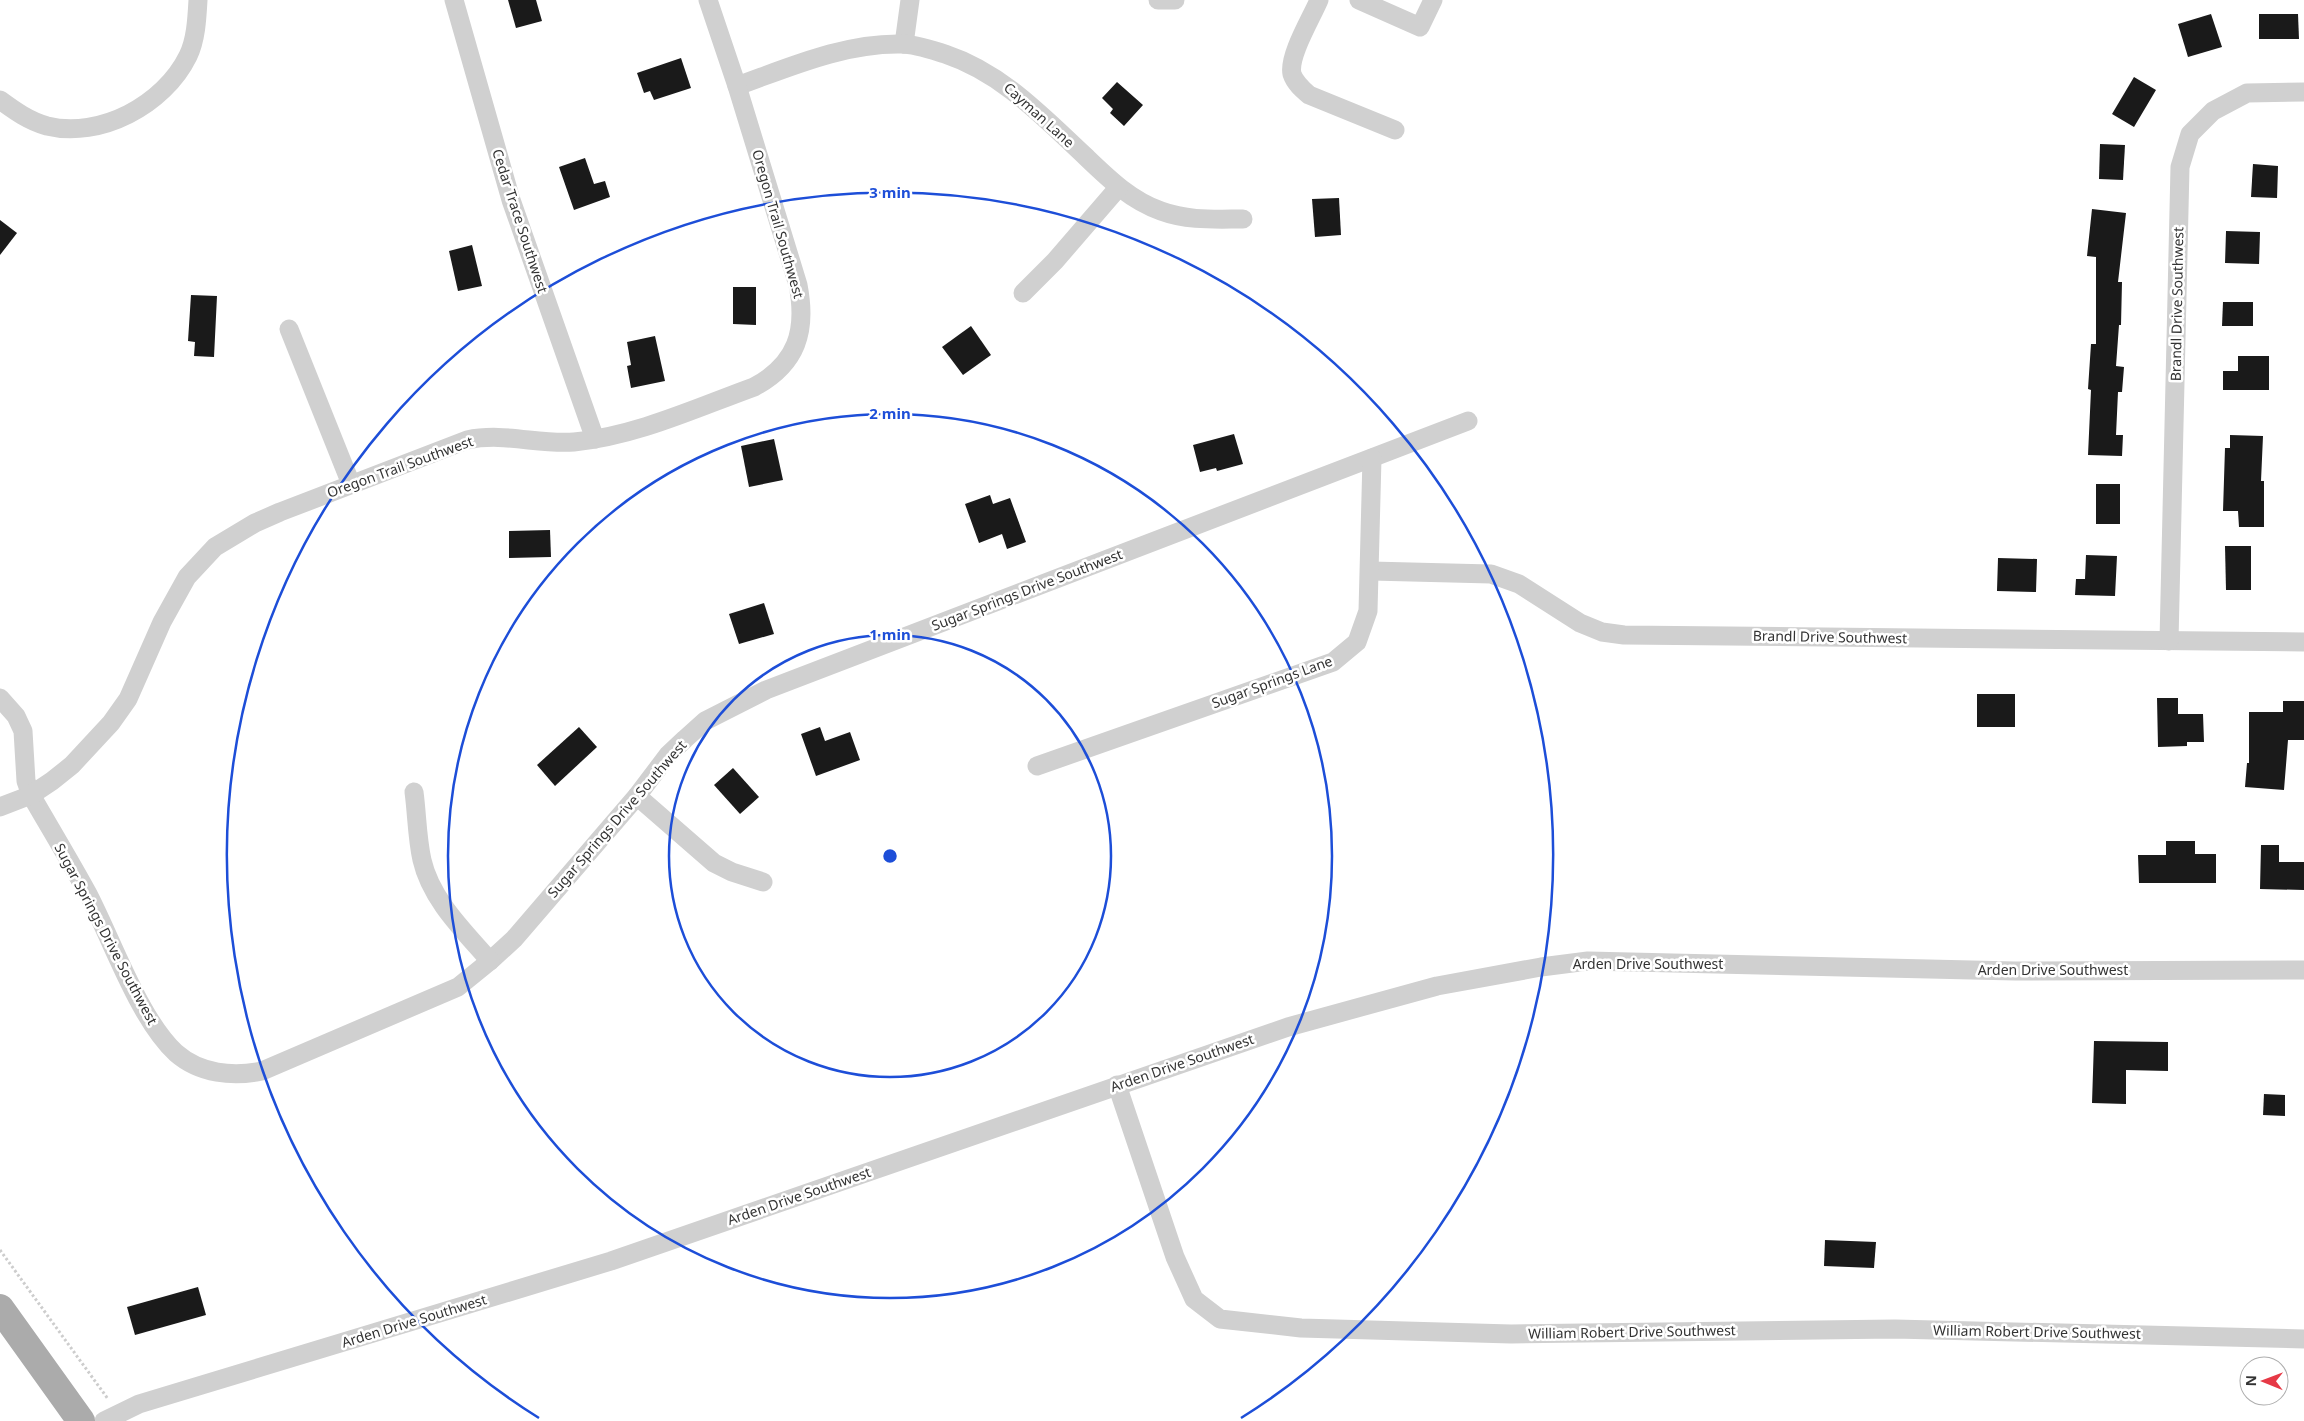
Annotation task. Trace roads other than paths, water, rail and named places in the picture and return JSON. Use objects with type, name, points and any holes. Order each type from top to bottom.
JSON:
[{"type":"main road","points":[[0,1308],[81,1421]]},
{"type":"street","points":[[0,100],[20,115],[48,126],[84,127],[107,123],[129,114],[151,100],[171,81],[188,56],[196,29],[198,0]]},
{"type":"street","name":"Cedar Trace Southwest","points":[[454,0],[511,200],[595,439]]},
{"type":"street","name":"Oregon Trail Southwest","points":[[0,807],[31,796],[72,765],[111,723],[128,698],[162,622],[187,577],[215,547],[254,524],[443,448],[481,437],[571,442],[595,439],[630,431],[754,387],[772,377],[790,356],[796,344],[802,308],[798,285],[737,86],[708,0]]},
{"type":"street","points":[[904,44],[910,0]]},
{"type":"street","points":[[1158,0],[1175,0]]},
{"type":"street","points":[[1318,0],[1292,59],[1292,73],[1298,85],[1309,95],[1395,130]]},
{"type":"street","points":[[1359,0],[1420,27],[1433,0]]},
{"type":"street","name":"Cayman Lane","points":[[737,86],[841,50],[878,44],[904,44],[956,58],[980,68],[1003,82],[1118,188],[1161,211],[1202,220],[1243,219]]},
{"type":"street","name":"Brandl Drive Southwest","points":[[2169,641],[2180,167],[2190,134],[2213,111],[2247,93],[2304,92]]},
{"type":"street","points":[[1023,293],[1055,261],[1118,188]]},
{"type":"street","points":[[289,329],[351,484]]},
{"type":"street","name":"Sugar Springs Drive Southwest","points":[[0,698],[16,716],[23,732],[26,781],[31,796],[88,894],[140,1001],[157,1030],[177,1053],[192,1063],[213,1071],[234,1075],[262,1071],[437,998],[458,987],[514,939],[637,796],[668,756],[705,721],[766,690],[1468,421]]},
{"type":"street","name":"Sugar Springs Lane","points":[[1037,766],[1333,662],[1356,642],[1368,611],[1371,571],[1372,458]]},
{"type":"street","name":"Brandl Drive Southwest","points":[[1371,571],[1491,574],[1519,584],[1580,623],[1602,632],[1624,635],[2304,642]]},
{"type":"street","points":[[414,792],[422,861],[429,878],[450,913],[490,961]]},
{"type":"street","points":[[637,796],[714,862],[732,872],[763,882]]},
{"type":"street","name":"Arden Drive Southwest","points":[[111,1417],[139,1404],[611,1261],[1288,1027],[1437,986],[1542,967],[1588,961],[2015,971],[2304,970]]},
{"type":"street","name":"William Robert Drive Southwest","points":[[1117,1086],[1175,1257],[1194,1299],[1220,1319],[1301,1328],[1511,1334],[1895,1329],[2304,1339]]}]
